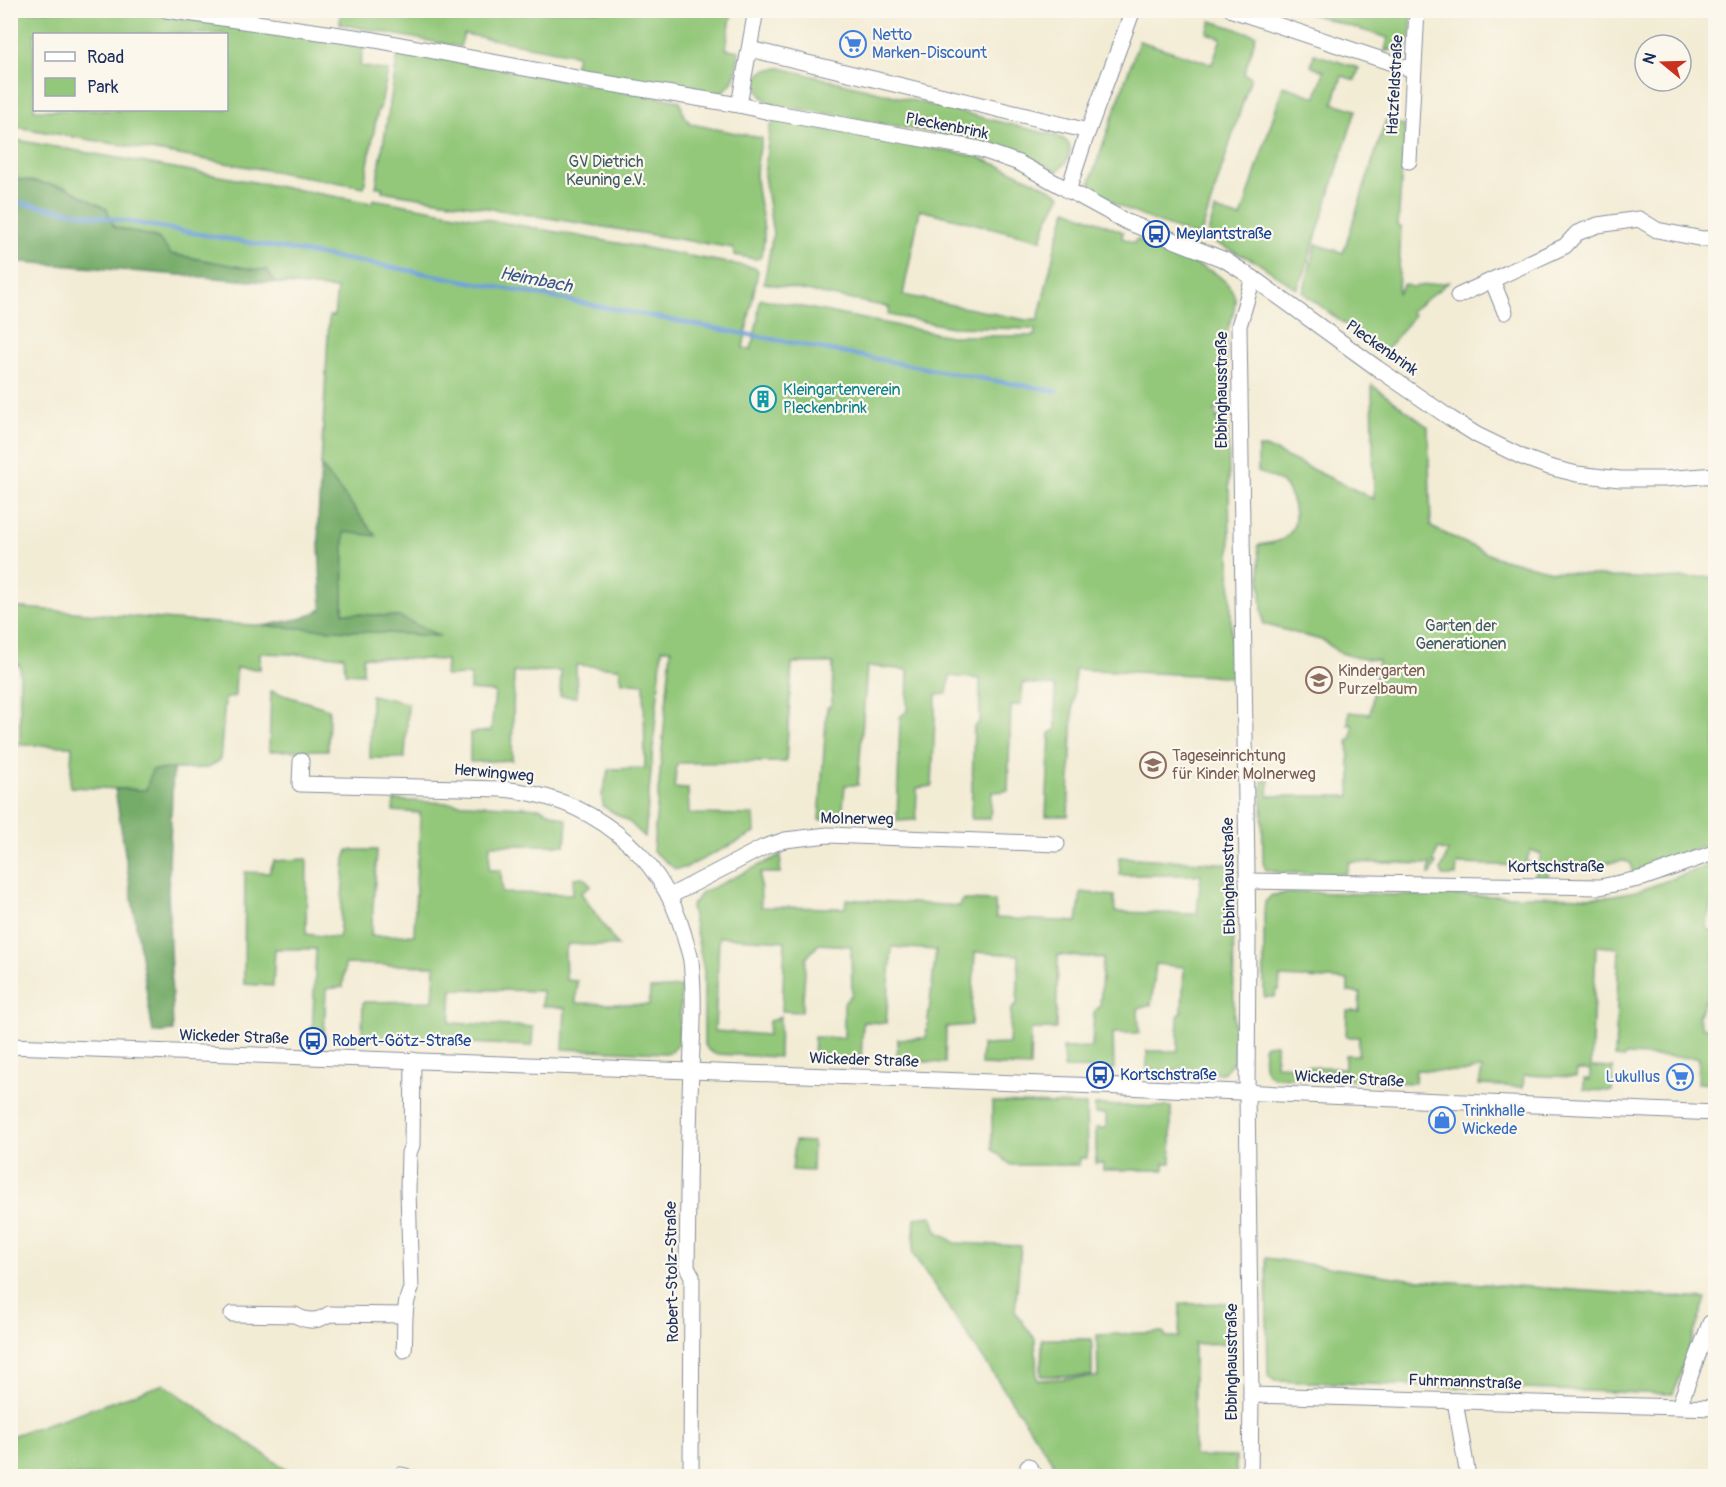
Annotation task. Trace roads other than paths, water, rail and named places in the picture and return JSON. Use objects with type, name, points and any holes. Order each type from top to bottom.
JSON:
[{"type":"street","name":"Pleckenbrink","points":[[166,10],[375,40],[979,149],[1019,163],[1143,229],[1225,260],[1450,418],[1477,435],[1522,457],[1577,474],[1620,479],[1664,480],[1716,475]]},
{"type":"street","points":[[739,105],[756,10]]},
{"type":"street","points":[[1068,191],[1133,10]]},
{"type":"street","points":[[1232,10],[1413,70]]},
{"type":"street","name":"Hatzfeldstraße","points":[[1409,161],[1417,10]]},
{"type":"street","points":[[750,49],[1088,131]]},
{"type":"street","points":[[1458,296],[1565,246],[1577,233],[1611,223],[1639,219],[1657,230],[1703,239],[1716,238]]},
{"type":"street","name":"Ebbinghausstraße","points":[[1250,1476],[1247,881],[1239,327],[1253,278]]},
{"type":"street","points":[[1491,280],[1505,312]]},
{"type":"street","name":"Herwingweg","points":[[301,761],[300,784],[501,789],[530,792],[565,803],[591,815],[619,834],[646,861],[670,896],[691,959],[693,990],[690,1071]]},
{"type":"street","name":"Molnerweg","points":[[670,896],[764,847],[800,837],[828,835],[1057,844]]},
{"type":"street","name":"Kortschstraße","points":[[1247,881],[1600,887],[1643,878],[1716,852]]},
{"type":"street","name":"Wickeder Straße","points":[[10,1046],[414,1060],[1716,1113]]},
{"type":"street","points":[[404,1350],[405,1301],[411,1289],[408,1190],[409,1153],[412,1145],[414,1060]]},
{"type":"street","name":"Robert-Stolz-Straße","points":[[690,1071],[687,1267],[692,1276],[692,1475]]},
{"type":"street","points":[[232,1314],[295,1314],[304,1320],[321,1320],[329,1314],[405,1316]]},
{"type":"street","points":[[1678,1406],[1710,1323]]},
{"type":"street","name":"Fuhrmannstraße","points":[[1251,1395],[1716,1408]]},
{"type":"street","points":[[1455,1401],[1468,1476]]},
{"type":"waterway","name":"Heimbach","points":[[10,201],[418,272],[1056,391]]},
{"type":"place","name":"Netto Marken-Discount","points":[[853,44]]},
{"type":"place","name":"Meylantstraße","points":[[1156,234]]},
{"type":"place","name":"Kleingartenverein Pleckenbrink","points":[[763,399]]},
{"type":"place","name":"Kindergarten Purzelbaum","points":[[1319,680]]},
{"type":"place","name":"Tageseinrichtung für Kinder Molnerweg","points":[[1153,765]]},
{"type":"place","name":"Robert-Götz-Straße","points":[[313,1041]]},
{"type":"place","name":"Kortschstraße","points":[[1100,1075]]},
{"type":"place","name":"Lukullus","points":[[1680,1077]]},
{"type":"place","name":"Trinkhalle Wickede","points":[[1442,1120]]},
{"type":"park label","name":"GV Dietrich Keuning e.V.","points":[[606,171]]},
{"type":"park label","name":"Garten der Generationen","points":[[1461,635]]}]
